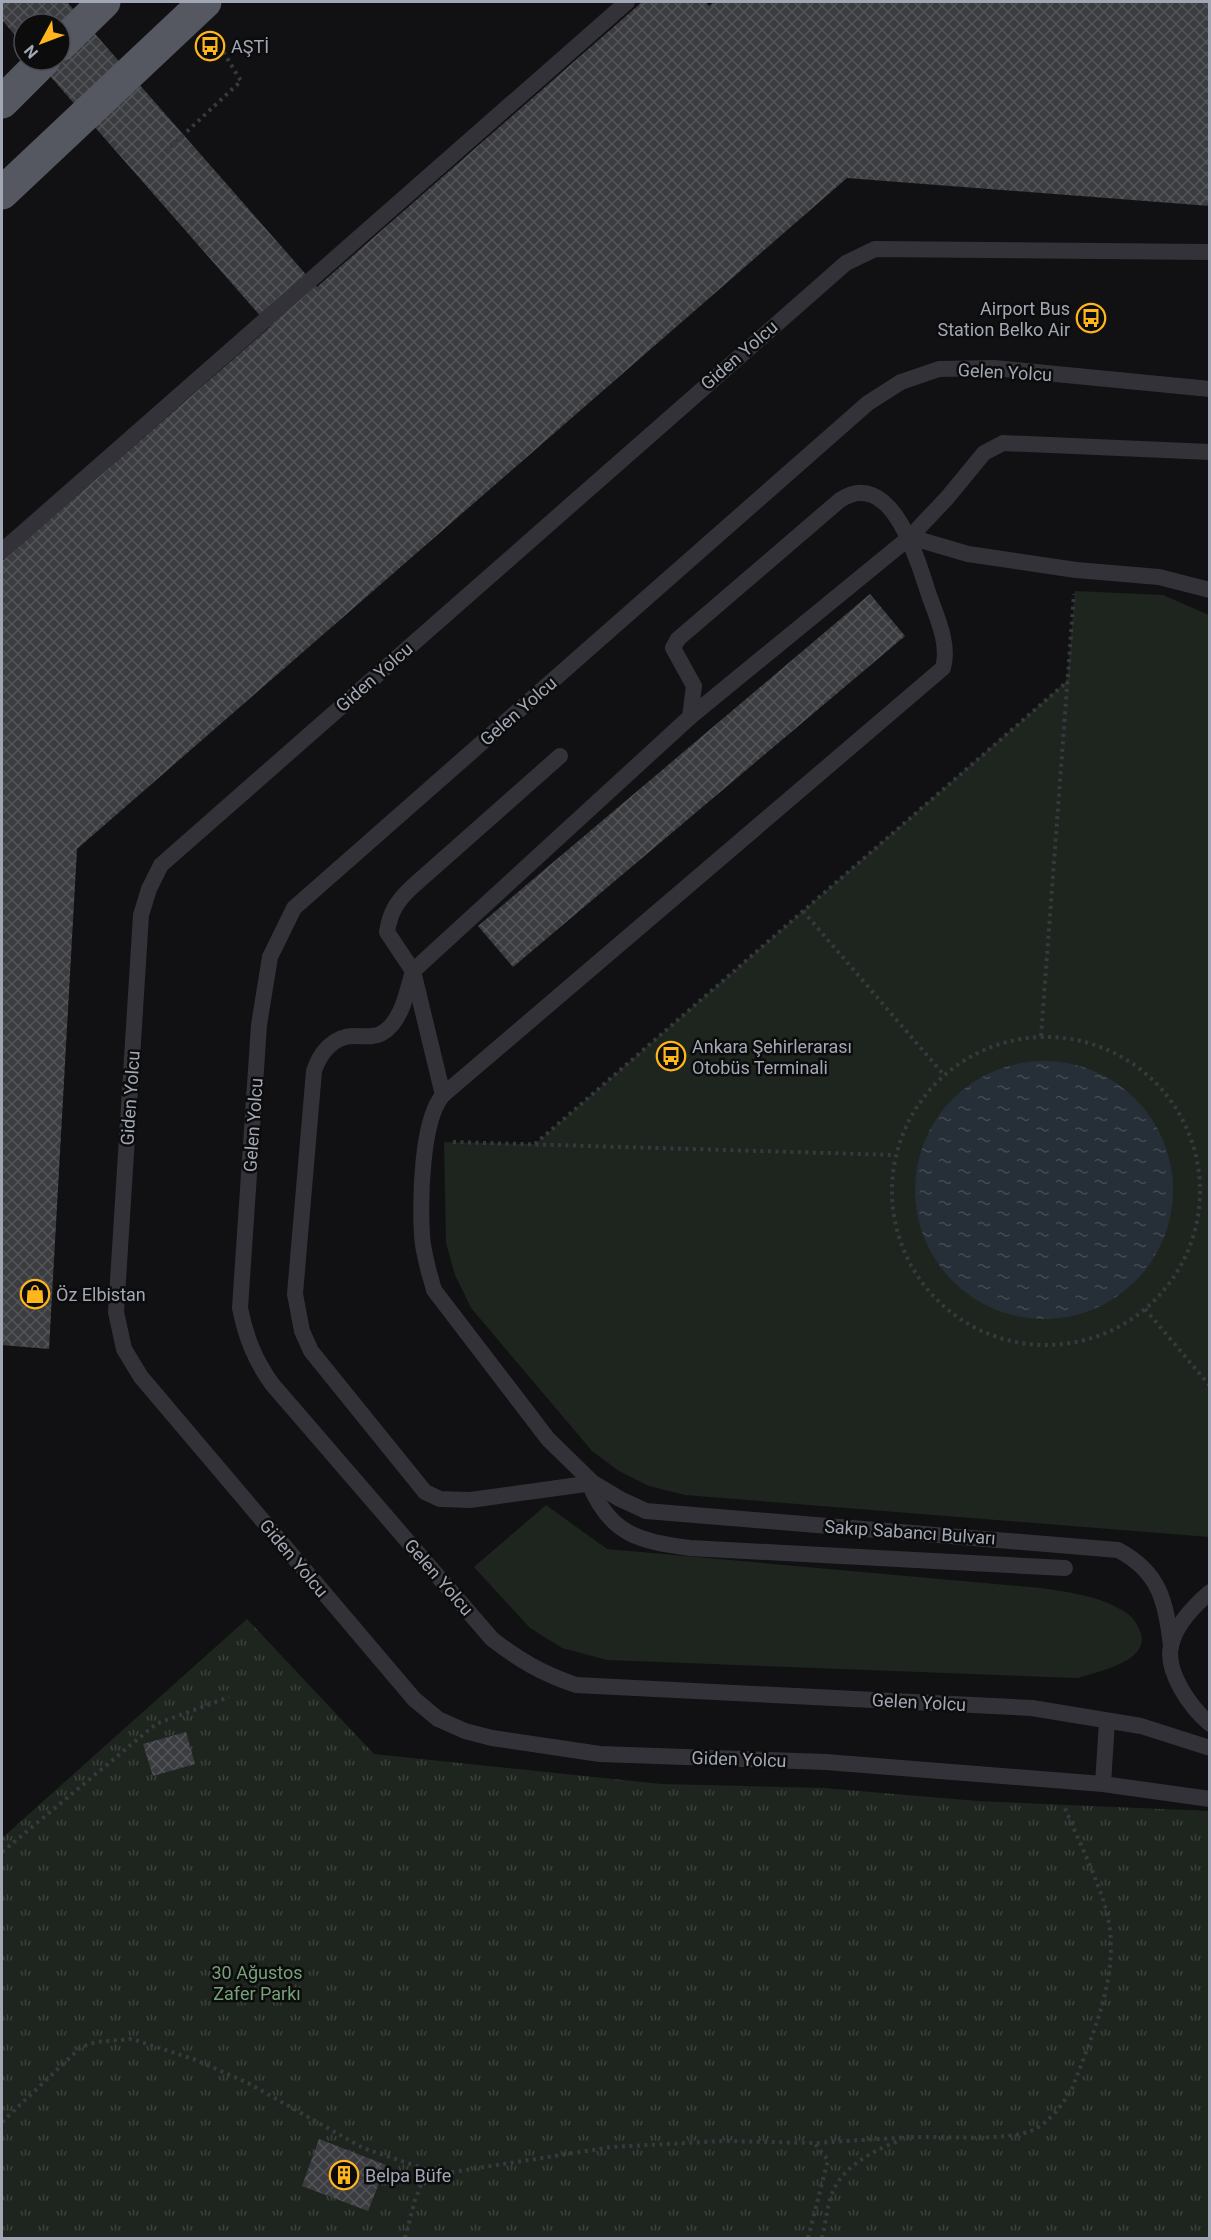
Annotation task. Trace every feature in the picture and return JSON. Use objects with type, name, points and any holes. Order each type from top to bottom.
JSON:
[{"type":"highway","points":[[72,33],[104,2]]},
{"type":"highway","points":[[2,193],[201,5]]},
{"type":"highway","points":[[2,102],[32,72]]},
{"type":"lane","points":[[2,551],[627,2]]},
{"type":"lane","name":"Giden Yolcu","points":[[1209,252],[875,249],[846,263],[161,865],[149,889],[141,915],[116,1312],[124,1349],[141,1377],[414,1699],[438,1719],[465,1731],[492,1738],[600,1754],[826,1762],[1103,1784],[1209,1799]]},
{"type":"lane","name":"Gelen Yolcu","points":[[1209,389],[994,368],[939,369],[916,376],[883,393],[294,908],[270,957],[259,1025],[240,1308],[245,1334],[256,1361],[272,1384],[492,1639],[522,1662],[548,1676],[576,1685],[1032,1708],[1140,1726],[1209,1748]]},
{"type":"lane","points":[[591,1483],[470,1500],[440,1499],[425,1492],[310,1351],[302,1331],[295,1294],[314,1071],[318,1057],[339,1039],[380,1034],[390,1026],[402,1006],[413,971],[690,717],[910,537],[947,498],[984,453],[1004,443],[1209,452]]},
{"type":"lane","points":[[690,717],[694,686],[673,648],[678,639],[840,500],[855,493],[878,497],[910,537],[946,648],[943,668],[443,1095],[434,1108],[425,1140],[422,1234],[434,1290],[548,1439],[591,1483],[598,1504],[618,1528],[657,1543],[690,1548],[1065,1568]]},
{"type":"lane","points":[[910,537],[968,555],[1076,570],[1159,577],[1209,590]]},
{"type":"lane","points":[[443,1095],[413,971],[387,933],[389,917],[398,900],[560,756]]},
{"type":"lane","name":"Sakıp Sabancı Bulvarı","points":[[591,1483],[620,1500],[646,1511],[1118,1550],[1132,1557],[1149,1573],[1160,1592],[1167,1613],[1175,1678],[1197,1713],[1209,1724]]},
{"type":"lane","points":[[1171,1646],[1184,1622],[1209,1592]]},
{"type":"lane","points":[[1103,1784],[1107,1720]]},
{"type":"path","points":[[165,152],[241,81],[201,5]]},
{"type":"path","points":[[1041,1036],[1076,570]]},
{"type":"path","points":[[535,1144],[1068,681]]},
{"type":"path","points":[[803,910],[944,1075]]},
{"type":"path","points":[[1041,1036],[1097,1045],[1124,1058],[1161,1088],[1186,1126],[1197,1162],[1200,1185],[1195,1231],[1180,1269],[1166,1288],[1145,1309],[1103,1335],[1064,1345],[1028,1345],[1010,1341],[963,1321],[933,1296],[917,1278],[900,1242],[891,1199],[895,1155],[913,1111],[932,1084],[972,1054],[999,1043],[1041,1036]]},
{"type":"path","points":[[425,1140],[895,1155]]},
{"type":"path","points":[[1145,1309],[1209,1386]]},
{"type":"path","points":[[2,1852],[156,1724],[229,1697]]},
{"type":"path","points":[[2,2122],[81,2048],[96,2042],[132,2039],[217,2069],[248,2083],[363,2148],[426,2172],[440,2174],[612,2147],[723,2141],[815,2144],[911,2137],[1016,2135],[1034,2130],[1059,2107],[1072,2089],[1102,2010],[1111,1940],[1105,1907],[1053,1780]]},
{"type":"path","points":[[822,2238],[834,2189],[842,2177],[864,2158],[886,2145],[911,2137]]},
{"type":"path","points":[[808,2238],[828,2160],[815,2144]]},
{"type":"path","points":[[405,2238],[415,2200],[426,2172]]},
{"type":"green space","points":[[1075,591],[1163,595],[1209,615],[1209,1537],[685,1495],[649,1486],[619,1471],[592,1451],[471,1308],[455,1275],[446,1243],[444,1142],[535,1144],[1067,681]]},
{"type":"green space","points":[[546,1505],[607,1549],[1041,1588],[1081,1595],[1100,1600],[1129,1615],[1140,1631],[1142,1641],[1138,1650],[1121,1664],[1078,1678],[607,1660],[562,1648],[530,1628],[474,1567]]},
{"type":"green space","name":"30 Ağustos Zafer Parkı","points":[[247,1619],[374,1754],[661,1784],[824,1788],[977,1801],[1209,1811],[1209,2238],[2,2238],[2,1838]]},
{"type":"water","points":[[1031,1061],[1057,1061],[1081,1066],[1105,1076],[1126,1090],[1144,1108],[1158,1129],[1168,1153],[1173,1190],[1171,1215],[1158,1251],[1144,1272],[1126,1290],[1105,1304],[1081,1314],[1057,1319],[1031,1319],[1007,1314],[983,1304],[962,1290],[944,1272],[930,1251],[920,1227],[915,1203],[915,1177],[920,1153],[930,1129],[944,1108],[962,1090],[983,1076],[1007,1066]]},
{"type":"building","points":[[2,2],[67,2],[317,287],[642,2],[706,2],[709,6],[714,2],[1210,2],[1210,206],[847,178],[77,849],[49,1349],[2,1345],[2,561],[270,327],[47,72],[72,72],[72,12],[12,12],[12,32],[2,20]]},
{"type":"building","points":[[870,594],[905,636],[513,967],[478,926]]},
{"type":"building","points":[[186,1732],[195,1764],[153,1776],[143,1744]]},
{"type":"building","name":"Belpa Büfe","points":[[319,2139],[386,2165],[368,2211],[302,2186]]},
{"type":"place","name":"AŞTİ","points":[[210,46]]},
{"type":"place","name":"Airport Bus Station Belko Air","points":[[1091,318]]},
{"type":"place","name":"Ankara Şehirlerarası Otobüs Terminali","points":[[671,1056]]},
{"type":"place","name":"Öz Elbistan","points":[[35,1294]]},
{"type":"place","name":"Belpa Büfe","points":[[344,2175]]}]
